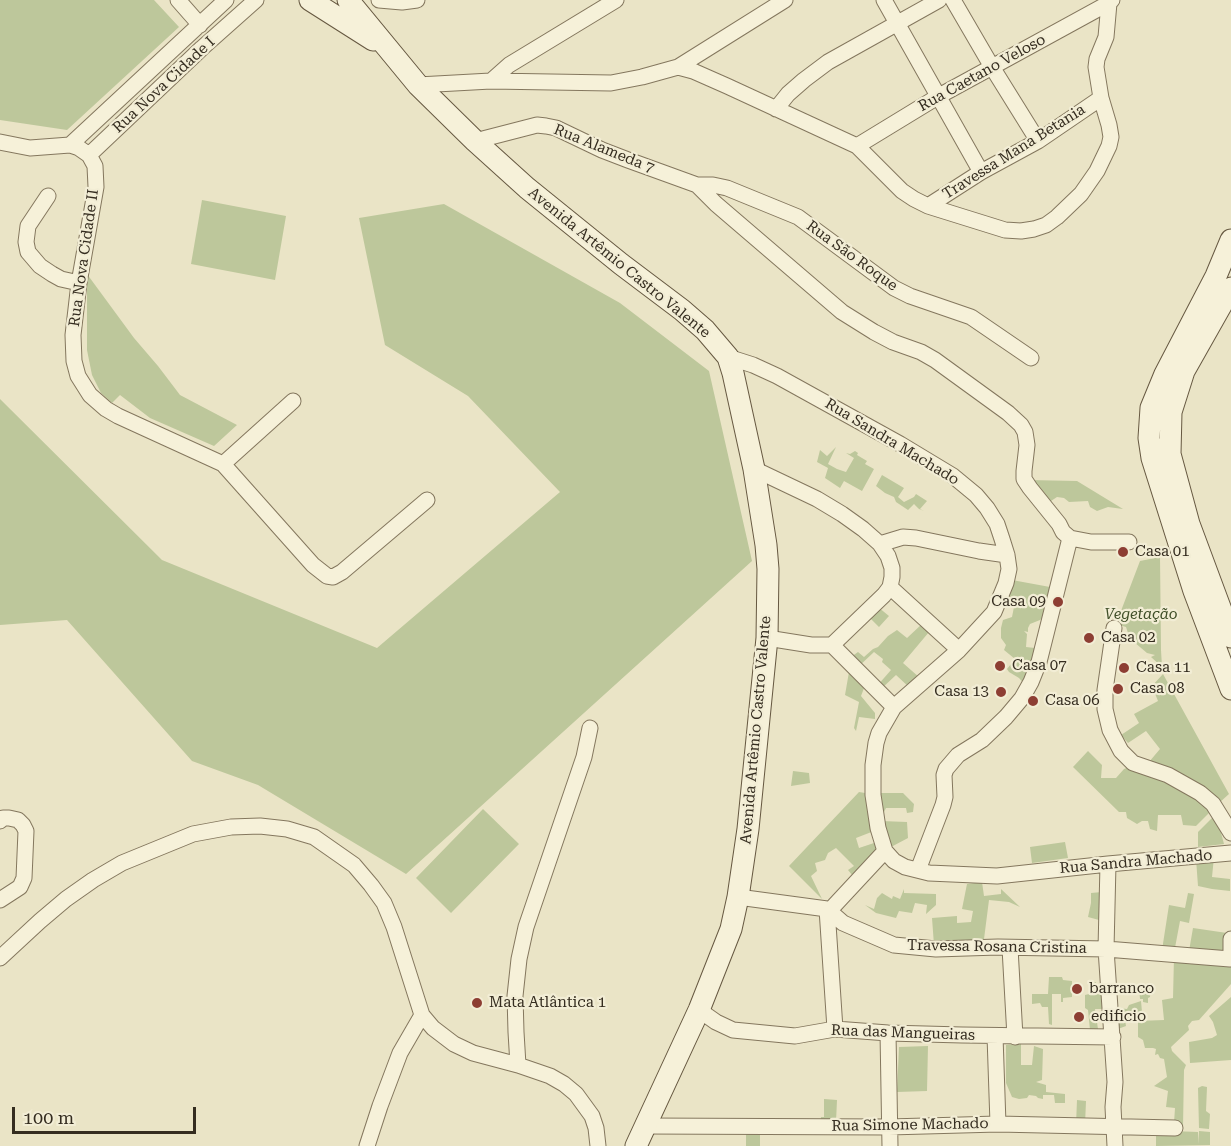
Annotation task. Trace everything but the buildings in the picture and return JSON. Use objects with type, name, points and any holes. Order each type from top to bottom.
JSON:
[{"type":"main road","name":"Avenida Artêmio Castro Valente","points":[[298,0],[316,4],[390,53]]},
{"type":"main road","name":"Avenida Artêmio Castro Valente","points":[[348,0],[418,85],[474,141],[536,195],[705,330],[728,357],[740,399],[754,469],[768,569],[767,638],[748,829],[731,929],[699,1010],[636,1146]]},
{"type":"main road","points":[[1231,240],[1216,276],[1165,374],[1151,408],[1149,431],[1152,458],[1194,591],[1231,689]]},
{"type":"main road","points":[[1231,288],[1184,371],[1172,412],[1170,454],[1189,524],[1231,637]]},
{"type":"street","points":[[178,0],[202,48]]},
{"type":"street","name":"Rua Nova Cidade I","points":[[70,145],[226,0]]},
{"type":"street","name":"Rua Nova Cidade I","points":[[89,155],[256,0]]},
{"type":"street","points":[[316,4],[348,0]]},
{"type":"street","points":[[379,0],[390,2],[417,0]]},
{"type":"street","points":[[491,81],[509,65],[615,0]]},
{"type":"street","points":[[418,85],[491,81],[611,83],[642,78],[678,67],[785,0]]},
{"type":"street","points":[[884,0],[981,172]]},
{"type":"street","points":[[776,109],[788,94],[828,62],[939,0]]},
{"type":"street","points":[[953,0],[1038,141]]},
{"type":"street","points":[[678,67],[727,86],[857,146],[902,191],[928,206],[1005,230],[1034,230],[1046,225],[1068,208],[1081,194],[1097,171],[1109,146],[1111,137],[1096,67],[1106,37],[1111,2]]},
{"type":"street","name":"Rua Caetano Veloso","points":[[857,146],[939,96],[1111,2]]},
{"type":"street","name":"Travessa Mana Betania","points":[[928,206],[981,172],[1038,141],[1101,98]]},
{"type":"street","name":"Rua Alameda 7","points":[[474,141],[537,125],[546,126],[556,128],[602,150],[697,185]]},
{"type":"street","points":[[0,142],[30,148],[70,145],[79,147],[89,155]]},
{"type":"street","name":"Rua Nova Cidade II","points":[[89,155],[95,166],[96,187],[79,283],[73,335],[74,361],[78,376],[90,395],[118,416],[223,464],[313,565],[327,576],[333,577],[342,572],[427,500]]},
{"type":"street","name":"Rua São Roque","points":[[697,185],[713,184],[727,188],[798,217],[894,288],[909,296],[971,316],[1031,358]]},
{"type":"street","points":[[697,185],[842,312],[893,342],[921,352],[935,360],[1021,425],[1025,432],[1027,445],[1024,478],[1063,532],[1070,538],[1091,542],[1129,542]]},
{"type":"street","points":[[48,196],[28,226],[26,242],[28,252],[40,266],[52,274],[66,281],[79,283]]},
{"type":"street","name":"Rua Sandra Machado","points":[[728,357],[777,376],[953,476],[976,495],[997,524],[1009,569],[1006,584],[997,605],[959,650],[894,707],[879,733],[873,765],[873,795],[878,828],[885,851],[894,861],[905,867],[929,873],[997,876],[1231,853]]},
{"type":"street","points":[[223,464],[293,401]]},
{"type":"street","points":[[754,469],[843,514],[880,544],[888,555],[892,568],[890,587],[884,595],[832,645],[811,645],[767,638]]},
{"type":"street","points":[[880,544],[903,537],[916,537],[979,552],[1007,555]]},
{"type":"street","points":[[918,870],[943,805],[946,769],[958,755],[976,744],[1006,717],[1022,698],[1030,682],[1039,662],[1070,538]]},
{"type":"street","points":[[890,587],[959,650]]},
{"type":"street","points":[[1114,628],[1105,690],[1105,709],[1110,730],[1121,751],[1133,763],[1168,775],[1200,793],[1213,804],[1231,833]]},
{"type":"street","points":[[832,645],[894,707]]},
{"type":"street","points":[[518,1065],[515,996],[521,949],[533,905],[584,757],[590,728]]},
{"type":"street","points":[[0,820],[9,818],[18,820],[26,831],[24,878],[20,887],[0,900]]},
{"type":"street","points":[[0,958],[66,899],[93,880],[133,859],[193,834],[231,827],[260,826],[287,829],[314,837],[354,865],[384,903],[422,1015],[433,1028],[454,1044],[473,1053],[518,1065],[550,1076],[564,1084],[576,1094],[592,1116],[598,1146]]},
{"type":"street","points":[[835,1029],[827,909],[831,909],[885,851]]},
{"type":"street","points":[[1108,864],[1106,949],[1115,1082],[1114,1146]]},
{"type":"street","name":"Travessa Rosana Cristina","points":[[738,897],[827,909],[843,923],[894,945],[936,949],[1106,949],[1230,956]]},
{"type":"street","points":[[1230,956],[1231,939]]},
{"type":"street","points":[[1010,948],[1014,1037]]},
{"type":"street","name":"Rua das Mangueiras","points":[[699,1010],[733,1030],[795,1036],[835,1029],[1014,1037],[1113,1037]]},
{"type":"street","points":[[367,1146],[400,1053],[422,1015]]},
{"type":"street","points":[[888,1033],[890,1146]]},
{"type":"street","points":[[995,1036],[998,1124]]},
{"type":"street","name":"Rua Simone Machado","points":[[644,1126],[889,1127],[998,1124],[1175,1128]]},
{"type":"green space","points":[[0,0],[154,0],[179,27],[67,130],[0,120]]},
{"type":"green space","points":[[202,200],[286,216],[275,280],[191,264]]},
{"type":"green space","points":[[444,204],[620,303],[709,371],[752,561],[406,874],[258,785],[192,761],[67,620],[0,625],[0,399],[162,560],[377,648],[560,492],[468,396],[385,345],[359,218]]},
{"type":"green space","points":[[87,274],[180,395],[237,425],[214,446],[150,418],[120,395],[112,403],[101,393],[92,375],[87,350]]},
{"type":"green space","points":[[836,447],[828,464],[846,472],[854,458],[846,453],[850,454],[855,451],[867,461],[865,464],[874,469],[862,491],[844,481],[840,488],[825,478],[828,468],[817,462],[820,450],[827,456]]},
{"type":"green space","points":[[882,475],[904,488],[898,497],[904,502],[916,494],[927,501],[920,509],[924,511],[919,509],[914,504],[908,510],[896,502],[894,497],[876,486]]},
{"type":"green space","points":[[1028,480],[1077,481],[1123,509],[1108,507],[1097,511],[1090,507],[1088,501],[1069,502],[1057,497],[1045,502]]},
{"type":"green space","name":"Vegetação","points":[[1160,557],[1162,667],[1151,657],[1155,655],[1147,653],[1134,642],[1126,627],[1116,624],[1140,561]]},
{"type":"green space","points":[[1012,580],[1050,587],[1045,616],[1030,624],[1028,632],[1024,631],[1027,634],[1026,647],[1035,648],[1025,685],[1007,669],[1015,659],[1004,650],[1006,645],[1001,638],[1003,620],[1012,617],[1015,602],[1009,597]]},
{"type":"green space","points":[[878,607],[889,616],[879,627],[867,615]]},
{"type":"green space","points":[[922,624],[929,632],[903,663],[920,678],[910,688],[896,675],[880,690],[877,686],[891,670],[874,652],[857,668],[851,657],[858,652],[864,657],[897,630],[907,638]]},
{"type":"green space","points":[[849,672],[866,683],[861,696],[875,713],[875,719],[859,717],[856,731],[854,728],[859,702],[845,695]]},
{"type":"green space","points":[[1163,674],[1229,794],[1219,803],[1149,762],[1160,749],[1146,731],[1128,743],[1121,735],[1139,723],[1134,714],[1158,701],[1152,686]]},
{"type":"green space","points":[[1088,751],[1102,765],[1101,778],[1116,778],[1124,769],[1134,765],[1174,780],[1212,810],[1196,826],[1183,825],[1181,815],[1158,815],[1157,831],[1150,829],[1148,821],[1137,824],[1127,818],[1126,812],[1119,812],[1073,767]]},
{"type":"green space","points":[[793,771],[809,773],[810,783],[791,786]]},
{"type":"green space","points":[[859,792],[865,793],[874,831],[856,838],[859,848],[877,842],[885,851],[856,880],[848,870],[854,866],[836,848],[828,853],[825,860],[815,863],[817,871],[811,876],[822,899],[789,866]]},
{"type":"green space","points":[[881,793],[903,793],[914,804],[913,812],[907,813],[906,808],[886,808],[884,812],[877,811]]},
{"type":"green space","points":[[483,809],[519,844],[451,913],[416,878]]},
{"type":"green space","points":[[1216,814],[1224,844],[1198,847],[1198,832]]},
{"type":"green space","points":[[881,821],[907,822],[908,838],[891,847]]},
{"type":"green space","points":[[1065,842],[1068,858],[1032,863],[1030,847]]},
{"type":"green space","points":[[1214,857],[1212,877],[1230,879],[1230,891],[1198,886],[1196,859]]},
{"type":"green space","points":[[982,882],[984,896],[1001,894],[1001,889],[1020,907],[1009,902],[989,900],[984,939],[934,945],[932,918],[957,916],[957,923],[971,922],[973,911],[962,909],[967,884]]},
{"type":"green space","points":[[904,889],[904,893],[936,894],[936,905],[926,914],[927,905],[915,903],[912,913],[899,911],[896,918],[876,913],[865,905],[874,909],[877,898],[882,893],[892,899],[893,896],[900,899]]},
{"type":"green space","points":[[1102,892],[1103,904],[1099,920],[1088,917],[1091,893]]},
{"type":"green space","points":[[1188,893],[1194,894],[1189,923],[1180,921],[1174,953],[1162,950],[1169,905],[1185,908]]},
{"type":"green space","points":[[1193,928],[1227,933],[1224,957],[1189,951]]},
{"type":"green space","points":[[1174,957],[1231,964],[1231,984],[1199,1020],[1192,1021],[1188,1026],[1189,1030],[1171,1047],[1186,1065],[1183,1127],[1174,1123],[1175,1108],[1166,1107],[1168,1091],[1154,1086],[1167,1077],[1164,1059],[1158,1054],[1155,1055],[1156,1049],[1145,1048],[1143,1040],[1138,1037],[1138,1021],[1164,1020],[1162,1000],[1173,998]]},
{"type":"green space","points":[[1049,977],[1062,977],[1063,980],[1072,981],[1072,997],[1063,998],[1061,1002],[1061,994],[1052,994],[1052,1025],[1049,1024],[1048,1007],[1042,1007],[1040,1003],[1032,1004],[1032,994],[1048,994]]},
{"type":"green space","points":[[1096,982],[1097,990],[1108,990],[1105,1009],[1095,1009],[1098,1029],[1090,1030],[1088,1010],[1085,1008],[1085,995],[1093,993],[1092,983]]},
{"type":"green space","points":[[1151,986],[1148,1003],[1143,1002],[1143,999],[1140,999],[1139,987]]},
{"type":"green space","points":[[1231,997],[1231,1060],[1190,1063],[1189,1042],[1217,1035],[1209,1016]]},
{"type":"green space","points":[[1141,1001],[1142,1012],[1138,1016],[1126,1019],[1126,1026],[1115,1030],[1117,1008],[1127,1009],[1129,1005]]},
{"type":"green space","points":[[1021,1043],[1021,1065],[1032,1065],[1034,1046],[1043,1049],[1042,1080],[1036,1082],[1046,1085],[1046,1092],[1065,1094],[1065,1103],[1055,1103],[1054,1095],[1043,1095],[1043,1099],[1029,1095],[1027,1098],[1019,1099],[1012,1097],[1006,1083],[1006,1045]]},
{"type":"green space","points":[[928,1046],[927,1091],[897,1092],[899,1047]]},
{"type":"green space","points":[[1207,1087],[1206,1111],[1210,1114],[1209,1129],[1199,1128],[1198,1088]]},
{"type":"green space","points":[[824,1099],[837,1100],[836,1122],[820,1124],[821,1117],[824,1117]]},
{"type":"green space","points":[[1077,1100],[1086,1101],[1085,1125],[1076,1125]]},
{"type":"green space","points":[[1156,1128],[1198,1132],[1199,1144],[1199,1131],[1210,1132],[1210,1145],[1156,1146]]},
{"type":"green space","points":[[746,1130],[760,1131],[760,1146],[746,1146]]},
{"type":"place","name":"Casa 01","points":[[1123,552]]},
{"type":"place","name":"Casa 09","points":[[1058,602]]},
{"type":"place","name":"Casa 02","points":[[1089,638]]},
{"type":"place","name":"Casa 07","points":[[1000,666]]},
{"type":"place","name":"Casa 11","points":[[1124,668]]},
{"type":"place","name":"Casa 08","points":[[1118,689]]},
{"type":"place","name":"Casa 13","points":[[1001,692]]},
{"type":"place","name":"Casa 06","points":[[1033,701]]},
{"type":"place","name":"barranco","points":[[1077,989]]},
{"type":"place","name":"Mata Atlântica 1","points":[[477,1003]]},
{"type":"place","name":"edificio","points":[[1079,1017]]}]
